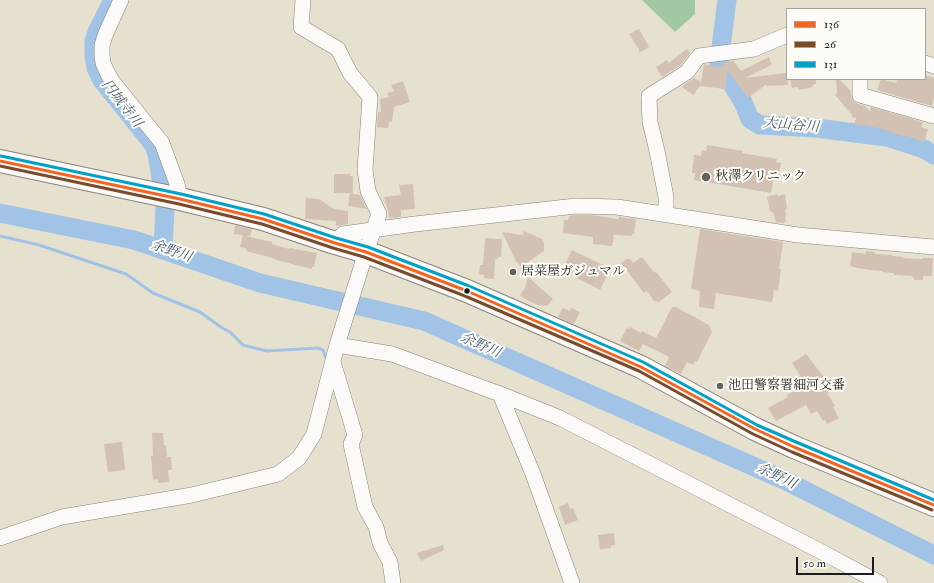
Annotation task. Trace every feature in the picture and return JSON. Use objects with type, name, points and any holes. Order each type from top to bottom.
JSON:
[{"type":"highway","points":[[0,161],[180,199],[263,219],[366,252],[467,291],[641,367],[755,429],[787,444],[934,505]]},
{"type":"street","points":[[121,0],[102,45],[103,63],[112,80],[162,143],[177,184],[180,199]]},
{"type":"street","points":[[0,538],[62,517],[192,495],[278,474],[299,458],[314,434],[338,342],[379,214],[368,192],[364,170],[370,97],[350,72],[338,49],[301,27],[303,0]]},
{"type":"street","points":[[666,215],[666,197],[650,122],[648,96],[687,72],[699,56],[754,48],[786,35]]},
{"type":"street","points":[[860,80],[860,95],[934,116]]},
{"type":"street","points":[[335,243],[343,234],[576,206],[617,207],[798,235],[934,247]]},
{"type":"street","points":[[338,342],[392,354],[560,418],[880,583]]},
{"type":"street","points":[[333,362],[355,435],[350,444],[365,507],[376,527],[380,543],[390,562],[393,583]]},
{"type":"street","points":[[500,394],[533,474],[572,583]]},
{"type":"green space","points":[[642,0],[695,0],[695,14],[675,32]]},
{"type":"building","points":[[639,29],[649,47],[639,53],[639,49],[629,34]]},
{"type":"building","points":[[687,49],[690,53],[681,65],[662,77],[656,67],[667,60],[668,63],[670,62]]},
{"type":"building","points":[[769,57],[772,65],[745,78],[786,73],[788,85],[767,86],[767,84],[748,98],[727,70],[725,89],[700,86],[693,95],[682,87],[694,78],[701,82],[704,64],[720,67],[728,61],[734,61],[741,71]]},
{"type":"building","points":[[926,75],[934,78],[934,98],[932,106],[877,90],[881,80],[896,83],[897,80],[926,80]]},
{"type":"building","points":[[790,80],[816,80],[816,84],[812,85],[813,87],[799,90],[798,87],[792,88]]},
{"type":"building","points":[[836,80],[840,80],[851,91],[853,101],[865,106],[870,111],[871,107],[923,122],[921,127],[928,129],[924,142],[905,135],[904,137],[877,128],[854,124],[856,118],[852,117],[852,115],[835,95],[837,93]]},
{"type":"building","points":[[403,81],[410,102],[394,107],[392,122],[389,121],[388,128],[377,127],[378,112],[381,112],[380,99],[389,97],[387,93],[394,91],[391,85]]},
{"type":"building","points":[[707,145],[777,159],[776,162],[781,163],[779,173],[775,172],[771,193],[694,180],[695,173],[692,173],[694,155],[701,156],[702,150],[706,151]]},
{"type":"building","points":[[334,174],[350,174],[350,176],[353,176],[353,193],[334,193]]},
{"type":"building","points":[[413,184],[415,209],[401,210],[401,217],[390,218],[384,197],[401,195],[399,185]]},
{"type":"building","points":[[350,193],[360,195],[367,209],[348,206]]},
{"type":"building","points":[[777,194],[778,196],[785,194],[787,209],[785,209],[786,222],[782,223],[776,222],[773,212],[772,213],[770,211],[767,197]]},
{"type":"building","points":[[306,198],[319,199],[334,209],[348,211],[348,224],[336,226],[336,221],[305,219]]},
{"type":"building","points":[[576,215],[636,219],[634,234],[632,234],[632,236],[614,235],[612,246],[593,244],[593,237],[563,233],[564,220],[568,220],[569,216]]},
{"type":"building","points":[[235,225],[252,229],[250,236],[245,236],[272,242],[272,244],[289,249],[317,253],[314,267],[312,267],[312,269],[246,251],[247,249],[240,247],[243,235],[234,234]]},
{"type":"building","points":[[700,229],[783,242],[779,269],[781,269],[778,291],[774,290],[772,302],[716,293],[714,309],[699,307],[700,291],[691,289]]},
{"type":"building","points":[[524,231],[542,239],[544,243],[544,251],[521,267],[516,261],[502,232],[523,235]]},
{"type":"building","points":[[485,238],[502,239],[501,257],[495,259],[494,279],[484,278],[484,275],[479,274],[480,265],[483,265]]},
{"type":"building","points":[[572,250],[609,268],[609,272],[600,290],[577,278],[582,267],[579,265],[571,275],[562,271]]},
{"type":"building","points":[[866,251],[875,252],[875,254],[903,257],[902,258],[933,258],[932,276],[923,276],[923,280],[915,280],[912,276],[894,275],[894,273],[850,266],[852,252],[866,254]]},
{"type":"building","points":[[642,257],[672,292],[659,302],[654,301],[647,291],[644,293],[621,263],[627,259],[630,259],[633,263]]},
{"type":"building","points":[[528,277],[553,299],[547,306],[538,305],[520,295],[525,288]]},
{"type":"building","points":[[672,307],[676,307],[709,325],[712,332],[697,362],[695,361],[693,365],[687,362],[681,374],[665,366],[669,357],[643,344],[639,351],[620,341],[627,328],[629,329],[630,327],[641,333],[642,331],[656,338]]},
{"type":"building","points":[[563,308],[570,311],[571,308],[580,312],[574,324],[558,317]]},
{"type":"building","points":[[806,354],[824,377],[831,391],[827,393],[835,406],[833,407],[839,418],[827,424],[825,420],[823,421],[817,411],[811,414],[806,405],[776,421],[768,408],[804,386],[801,381],[803,380],[792,363]]},
{"type":"building","points":[[152,433],[163,433],[167,457],[171,457],[172,470],[168,470],[169,482],[158,483],[158,479],[153,480],[151,456],[153,456]]},
{"type":"building","points":[[122,442],[125,470],[108,472],[104,444]]},
{"type":"building","points":[[568,503],[570,509],[573,508],[578,520],[565,525],[559,507]]},
{"type":"building","points":[[614,533],[615,545],[611,546],[611,548],[600,549],[598,535]]},
{"type":"building","points":[[443,545],[444,550],[421,561],[417,553]]},
{"type":"waterway","name":"円城寺川","points":[[113,0],[94,41],[96,68],[102,80],[154,145],[162,183]]},
{"type":"waterway","name":"大山谷川","points":[[727,0],[719,63],[743,102],[750,119],[760,125],[816,128],[887,137],[924,149],[934,155]]},
{"type":"waterway","name":"円城寺川","points":[[163,250],[165,206]]},
{"type":"waterway","name":"余野川","points":[[0,213],[134,240],[260,283],[424,321],[782,479],[934,555]]},
{"type":"waterway","points":[[0,236],[39,245],[126,274],[153,293],[200,312],[230,332],[243,345],[267,351],[318,348],[323,350],[327,360]]},
{"type":"transit line","name":"131","points":[[1,156],[181,194],[264,214],[368,247],[469,286],[643,362],[757,425],[934,500]]},
{"type":"transit line","name":"136","points":[[0,161],[180,199],[263,219],[366,252],[467,291],[641,367],[755,429],[794,447],[934,505]]},
{"type":"transit line","name":"26","points":[[0,166],[179,204],[262,224],[364,257],[465,296],[639,371],[753,434],[792,452],[932,510]]},
{"type":"place","name":"秋澤クリニック","points":[[706,177]]},
{"type":"place","name":"居菜屋ガジュマル","points":[[513,272]]},
{"type":"place","name":"池田警察署細河交番","points":[[720,386]]}]
